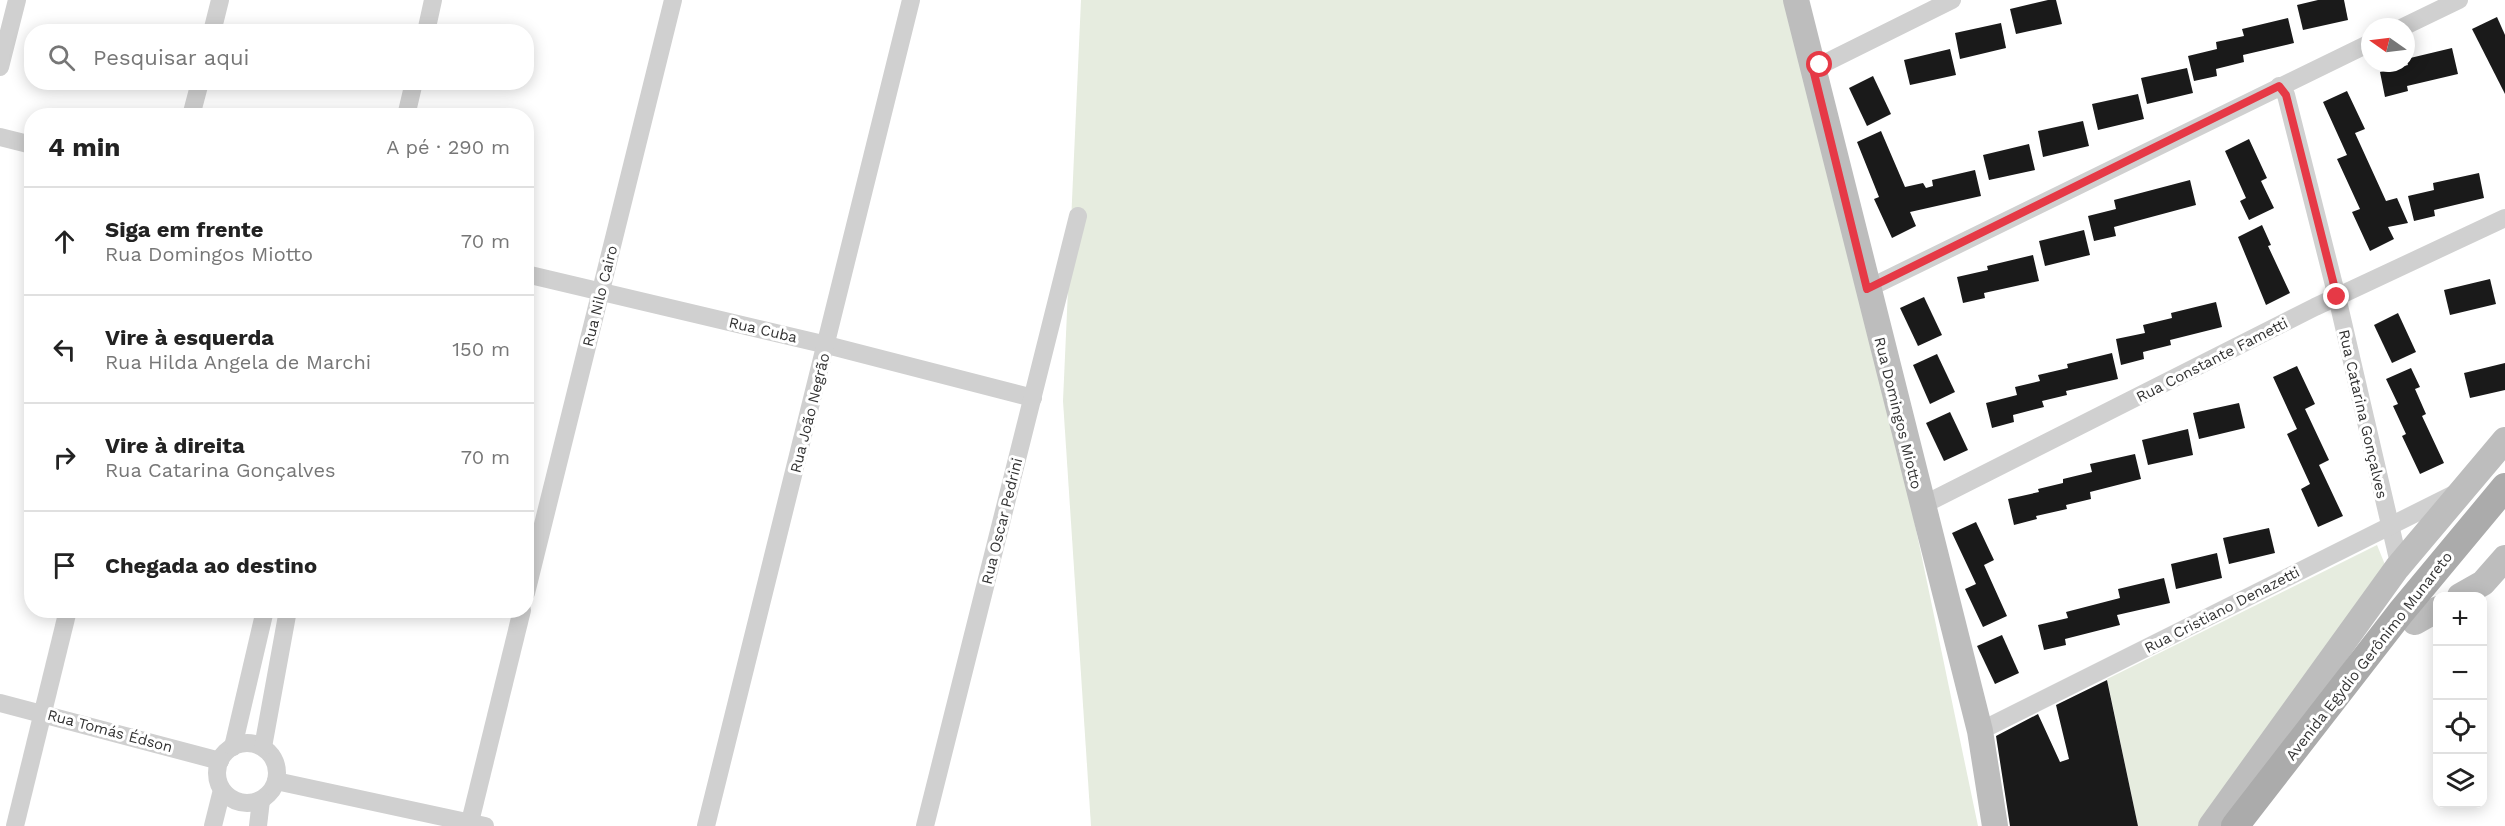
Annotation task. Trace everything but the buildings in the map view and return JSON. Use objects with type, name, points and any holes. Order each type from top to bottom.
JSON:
[{"type":"main road","name":"Avenida Egydio Gerônimo Munareto","points":[[2235,826],[2401,612],[2505,487]]},
{"type":"main road","points":[[2257,826],[2426,616],[2505,513]]},
{"type":"street","points":[[0,68],[17,0]]},
{"type":"street","points":[[214,24],[220,0]]},
{"type":"street","points":[[428,24],[433,0]]},
{"type":"street","name":"Rua Nilo Cairo","points":[[534,560],[673,0]]},
{"type":"street","name":"Rua João Negrão","points":[[706,826],[911,0]]},
{"type":"street","name":"Rua Domingos Miotto","points":[[1796,0],[1980,731],[1995,826]]},
{"type":"street","points":[[1813,69],[1952,0]]},
{"type":"street","points":[[2415,21],[2458,0]]},
{"type":"street","points":[[1867,289],[2361,47]]},
{"type":"street","name":"Rua Catarina Gonçalves","points":[[2279,86],[2286,95],[2337,297],[2398,559],[2397,568]]},
{"type":"street","points":[[194,108],[198,90]]},
{"type":"street","points":[[408,108],[412,90]]},
{"type":"street","points":[[0,137],[24,143]]},
{"type":"street","name":"Rua Oscar Pedrini","points":[[925,826],[1078,216]]},
{"type":"street","name":"Rua Constante Fametti","points":[[1922,507],[2337,297],[2505,218]]},
{"type":"street","name":"Rua Cuba","points":[[534,276],[827,345],[1033,398]]},
{"type":"street","points":[[2211,826],[2397,568],[2505,440]]},
{"type":"street","name":"Rua Cristiano Denazetti","points":[[1980,731],[2464,489]]},
{"type":"street","points":[[2468,592],[2483,583],[2505,558]]},
{"type":"street","points":[[15,826],[66,618]]},
{"type":"street","points":[[213,826],[222,790],[218,771],[220,761],[233,747],[263,618]]},
{"type":"street","points":[[263,747],[287,618]]},
{"type":"street","points":[[276,781],[474,825],[520,618]]},
{"type":"street","name":"Rua Tomás Édson","points":[[0,703],[220,761]]},
{"type":"street","points":[[222,790],[236,801],[244,803],[261,800],[273,789],[276,781],[275,762],[263,747],[253,744],[233,747]]},
{"type":"street","points":[[258,826],[261,800]]},
{"type":"shaded area","points":[[1081,0],[1795,0],[1866,290],[1978,826],[1091,826],[1063,401]]},
{"type":"shaded area","points":[[2377,545],[2388,572],[2206,826],[2138,826],[2107,679]]},
{"type":"route","points":[[1820,65],[1813,69],[1867,289],[2279,86],[2286,95],[2337,297]]}]
